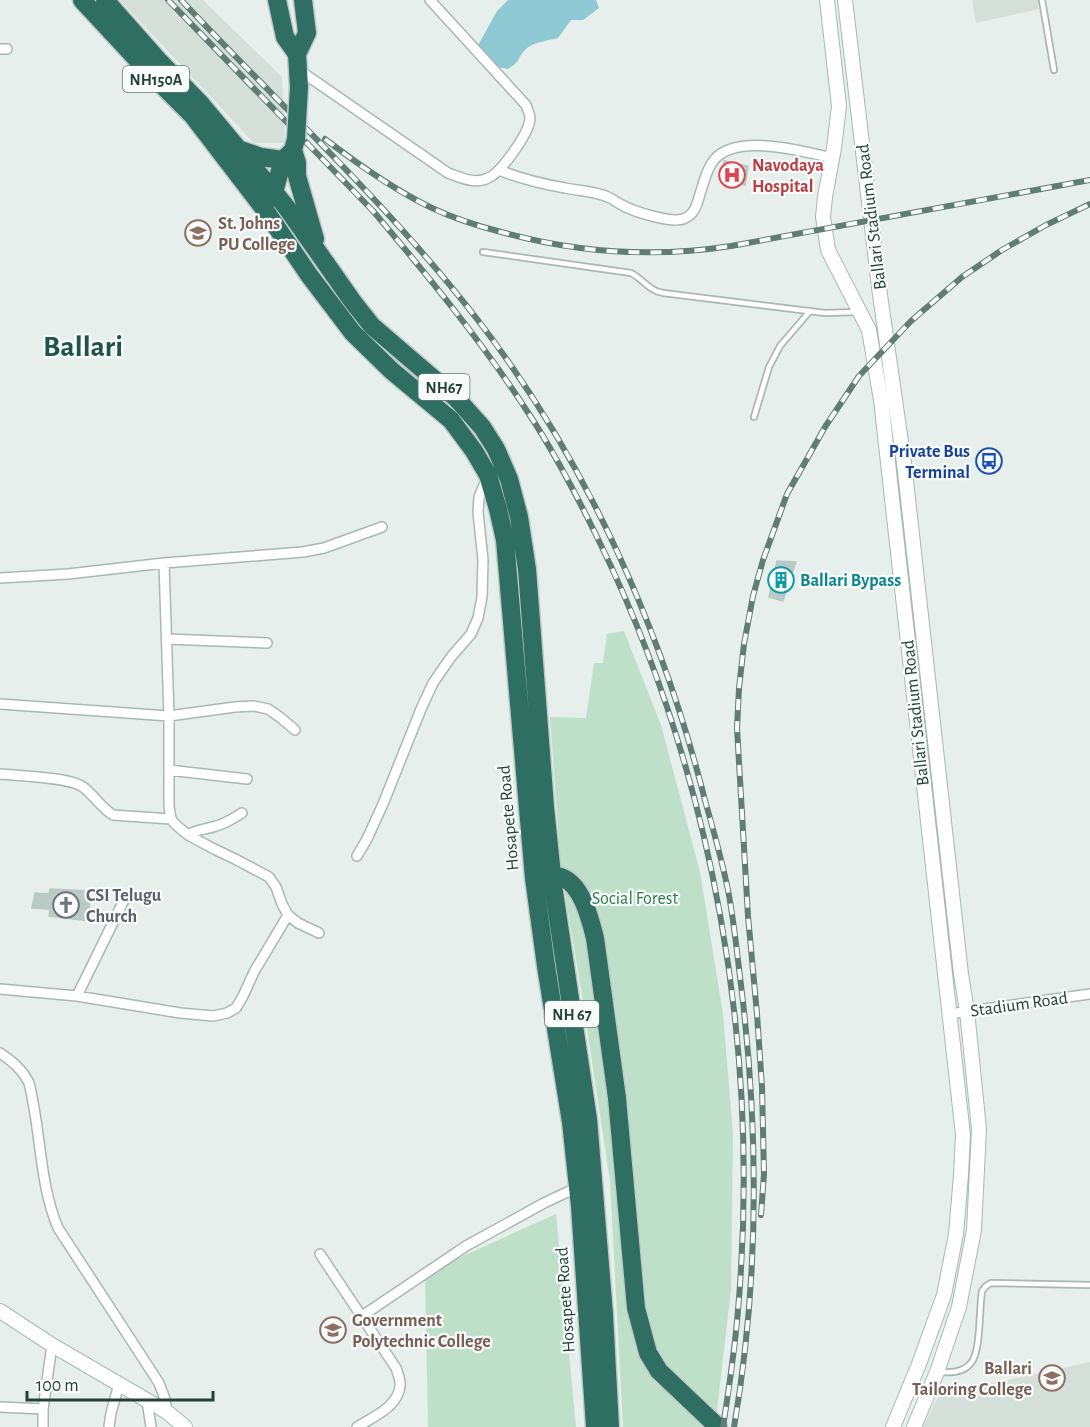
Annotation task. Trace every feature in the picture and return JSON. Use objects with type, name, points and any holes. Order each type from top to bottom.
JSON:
[{"type":"highway","name":"NH150A","points":[[82,0],[147,71],[232,155],[274,192],[287,208]]},
{"type":"highway","points":[[105,0],[200,103],[232,155],[261,157],[291,150]]},
{"type":"highway","points":[[277,0],[285,37],[298,70]]},
{"type":"highway","points":[[270,217],[274,192],[291,150],[298,70],[307,33],[303,0]]},
{"type":"highway","points":[[291,150],[297,163],[297,176],[320,256]]},
{"type":"highway","name":"NH150A","points":[[232,155],[270,217]]},
{"type":"highway","points":[[270,217],[287,208],[297,176]]},
{"type":"highway","name":"NH67","points":[[287,208],[372,326],[456,398],[482,427],[496,449],[509,479],[519,517],[530,602]]},
{"type":"highway","name":"Hosapete Road","points":[[270,217],[309,275],[353,333],[392,371],[451,420],[488,475],[498,509],[505,540],[543,877],[588,1119],[604,1314],[610,1427]]},
{"type":"highway","name":"Hosapete Road","points":[[530,602],[545,807],[543,877],[546,966],[571,1122],[578,1187],[595,1427]]},
{"type":"highway","points":[[543,877],[560,877],[568,880],[576,888],[595,938],[616,1087],[636,1308],[648,1353],[659,1371],[718,1427]]},
{"type":"street","points":[[298,70],[448,172],[472,181],[488,179],[499,170],[526,133],[530,118],[526,105],[430,0]]},
{"type":"street","name":"Ballari Stadium Road","points":[[827,0],[839,106],[823,217],[828,250],[869,330],[881,400],[963,1134],[962,1175],[956,1234],[944,1295],[893,1427]]},
{"type":"street","name":"Ballari Stadium Road","points":[[845,0],[880,295],[904,463],[979,1129],[974,1230],[964,1286],[938,1372],[914,1427]]},
{"type":"street","points":[[499,170],[543,185],[609,197],[623,206],[644,214],[675,220],[689,216],[696,208],[708,168],[729,148],[748,145],[792,149],[832,158]]},
{"type":"street","points":[[888,464],[904,463]]},
{"type":"street","points":[[357,856],[383,804],[433,683],[471,634],[478,618],[482,597],[483,560],[477,512],[479,497],[488,475]]},
{"type":"street","points":[[0,578],[68,574],[164,563],[303,552],[324,548],[382,527]]},
{"type":"street","points":[[164,563],[171,819],[188,835],[269,877],[288,915],[298,923],[319,933]]},
{"type":"street","points":[[167,639],[267,643]]},
{"type":"street","points":[[0,704],[169,716],[255,706],[268,709],[295,730]]},
{"type":"street","points":[[169,770],[247,779]]},
{"type":"street","points":[[0,774],[69,780],[81,785],[105,811],[113,815],[171,819]]},
{"type":"street","points":[[188,835],[196,830],[227,822],[242,813]]},
{"type":"street","points":[[77,996],[125,898]]},
{"type":"street","points":[[0,989],[77,996],[180,1013],[213,1016],[227,1013],[236,1008],[254,972],[288,915]]},
{"type":"street","name":"Stadium Road","points":[[949,1014],[1090,994]]},
{"type":"street","points":[[0,1053],[19,1067],[29,1083],[47,1192],[58,1228],[159,1383],[165,1399],[166,1412]]},
{"type":"street","points":[[362,1316],[466,1246],[578,1187]]},
{"type":"street","points":[[320,1254],[396,1368],[401,1384],[398,1396],[391,1405],[357,1427]]},
{"type":"street","points":[[1,1313],[166,1412],[185,1427]]},
{"type":"street","points":[[43,1427],[43,1410],[52,1345]]},
{"type":"street","points":[[109,1427],[119,1384]]},
{"type":"street","points":[[905,1400],[923,1408]]},
{"type":"street","points":[[147,1401],[151,1427]]},
{"type":"street","points":[[0,1407],[43,1410]]},
{"type":"lane","points":[[1042,0],[1054,70]]},
{"type":"lane","points":[[483,252],[631,273],[657,292],[810,311],[859,312]]},
{"type":"lane","points":[[754,417],[769,367],[780,346],[810,311]]},
{"type":"lane","points":[[938,1372],[959,1371],[968,1367],[973,1361],[977,1348],[982,1291],[991,1283],[1090,1285]]},
{"type":"shaded area","points":[[120,0],[203,0],[282,77],[285,143],[254,143]]},
{"type":"shaded area","points":[[972,0],[1038,0],[1039,9],[976,23]]},
{"type":"shaded area","name":"Ballari Tailoring College","points":[[1090,1362],[1090,1427],[923,1427],[939,1395]]},
{"type":"green space","name":"Social Forest","points":[[624,631],[661,725],[700,872],[723,1014],[733,1134],[731,1290],[715,1427],[623,1427],[610,1181],[561,871],[550,717],[586,718],[594,663],[603,663],[607,634]]},
{"type":"green space","points":[[556,1214],[576,1427],[428,1427],[425,1273]]},
{"type":"water","points":[[508,0],[596,0],[599,8],[583,20],[571,20],[558,38],[528,47],[517,62],[508,69],[491,66],[477,47],[497,11]]},
{"type":"building","points":[[724,161],[748,166],[745,185],[721,180]]},
{"type":"building","name":"Ballari Bypass","points":[[777,561],[796,562],[783,601],[769,597]]},
{"type":"building","points":[[50,889],[89,891],[90,921],[49,916],[50,909],[32,908],[35,893],[49,894]]},
{"type":"railway","points":[[168,0],[373,211],[474,336],[529,414],[575,493],[639,631],[672,724],[700,819],[720,916],[734,1014],[742,1112],[743,1211],[737,1325],[723,1427]]},
{"type":"railway","points":[[181,0],[370,195],[407,235],[477,319],[517,373],[553,430],[586,489],[643,612],[688,739],[718,847],[730,902],[741,985],[751,1096],[754,1207],[748,1317],[734,1427]]},
{"type":"railway","points":[[325,139],[390,185],[450,216],[533,240],[617,252],[674,252],[731,246],[1090,180]]},
{"type":"railway","points":[[761,1215],[764,1174],[762,1087],[748,916],[737,728],[744,644],[753,596],[763,560],[787,494],[825,427],[859,376],[911,321],[962,277],[1002,250],[1090,204]]},
{"type":"place","name":"Navodaya Hospital","points":[[732,175]]},
{"type":"place","name":"St. Johns PU College","points":[[198,233]]},
{"type":"place","name":"Private Bus Terminal","points":[[989,461]]},
{"type":"place","name":"Ballari Bypass","points":[[781,580]]},
{"type":"place","name":"CSI Telugu Church","points":[[66,905]]},
{"type":"place","name":"Government Polytechnic College","points":[[333,1330]]},
{"type":"place","name":"Ballari Tailoring College","points":[[1052,1378]]},
{"type":"district","name":"Ballari","points":[[83,346]]}]
